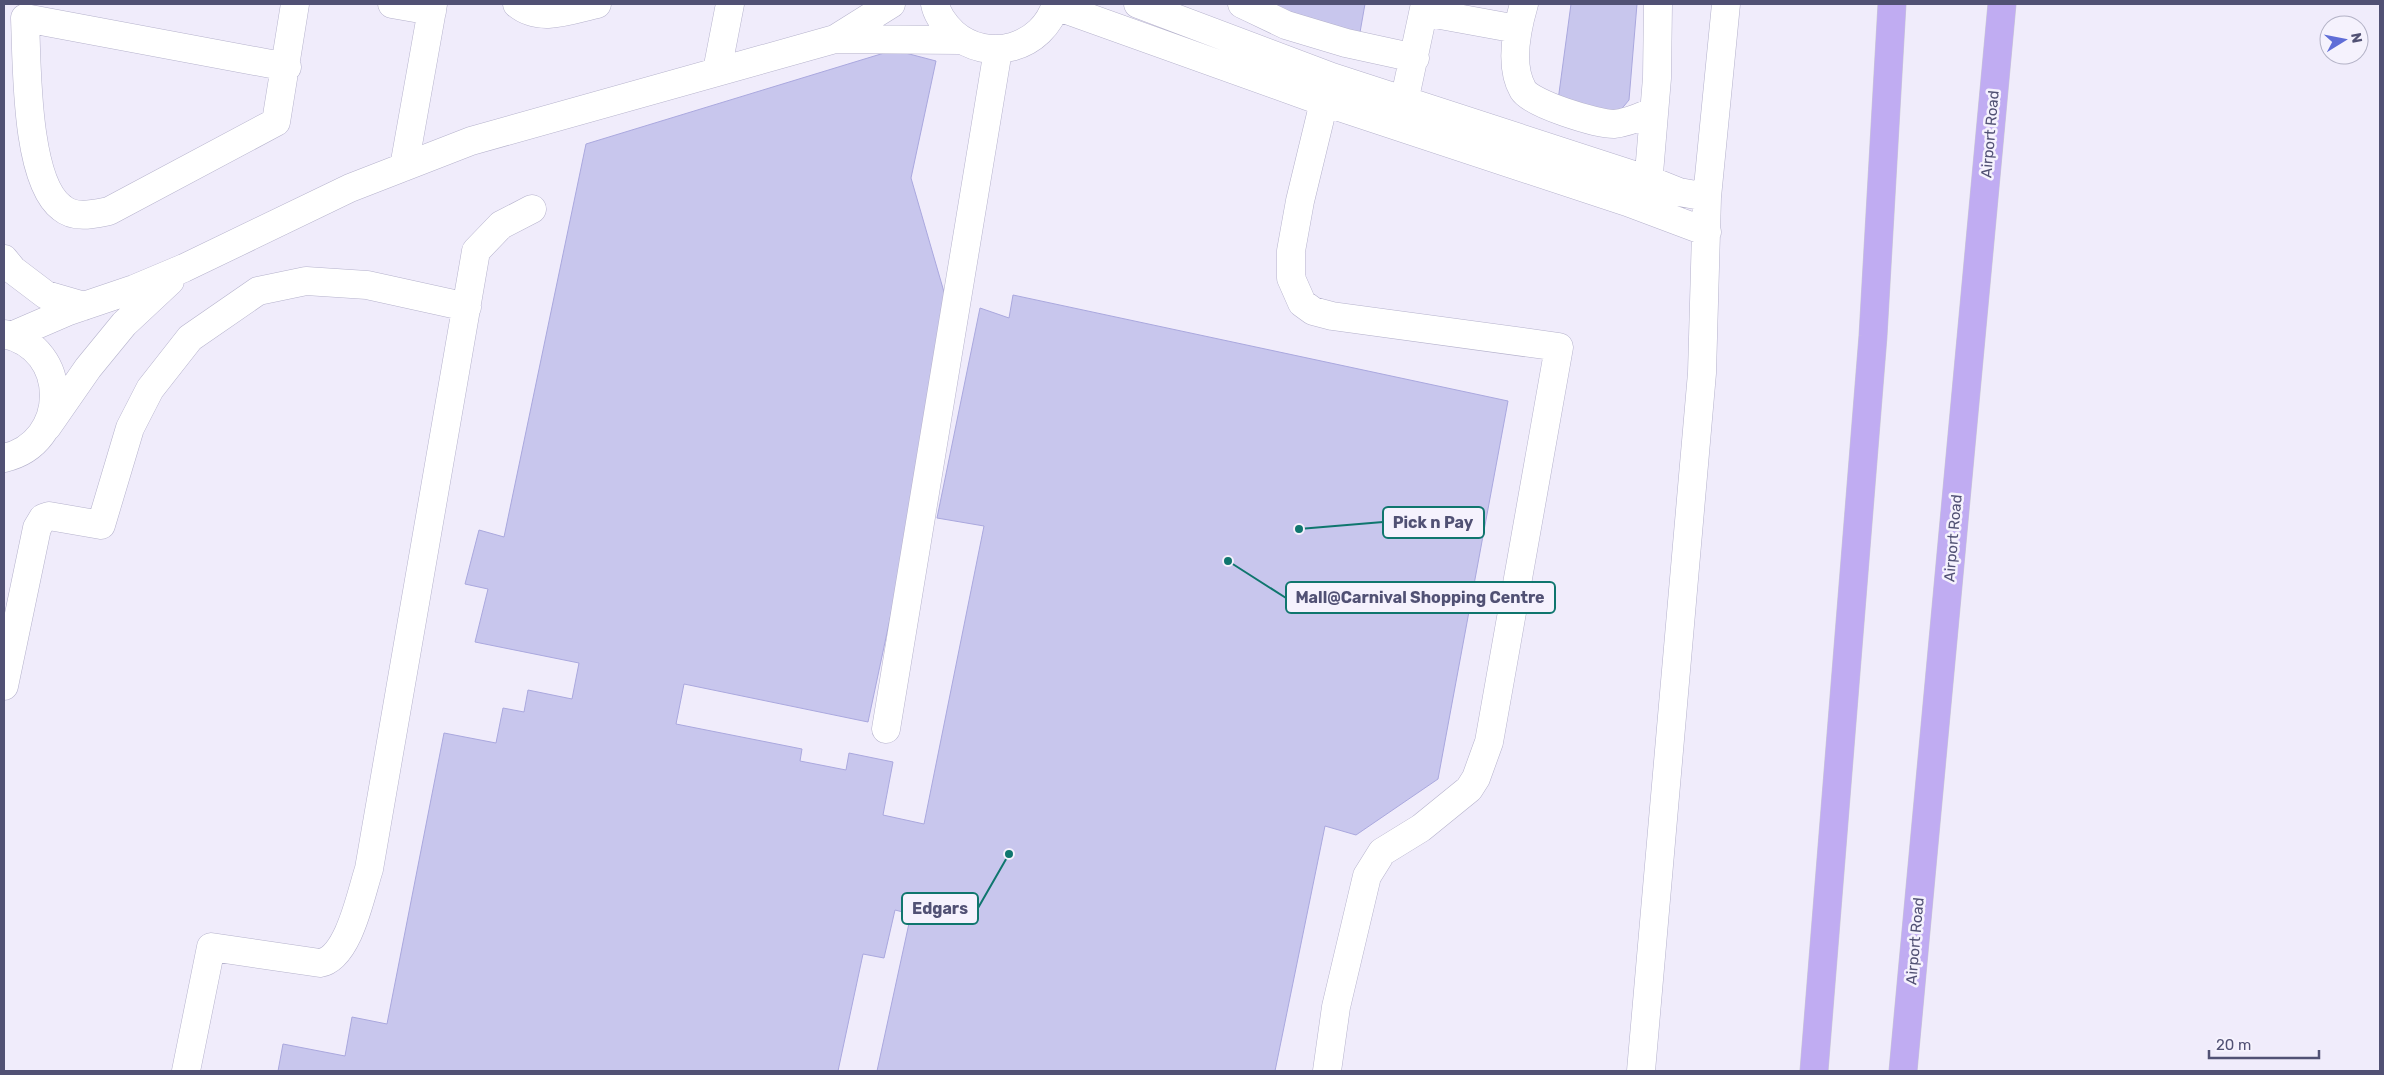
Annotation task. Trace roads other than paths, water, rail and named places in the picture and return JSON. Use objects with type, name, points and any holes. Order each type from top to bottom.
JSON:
[{"type":"main road","points":[[1814,1071],[1873,336],[1892,4]]},
{"type":"main road","name":"Airport Road","points":[[1903,1071],[2002,4]]},
{"type":"lane","points":[[287,67],[25,18],[28,98],[40,171],[48,192],[62,209],[84,216],[110,211],[276,122],[287,67],[296,4]]},
{"type":"lane","points":[[392,4],[433,7],[404,167]]},
{"type":"lane","points":[[517,4],[522,8],[547,16],[597,4]]},
{"type":"lane","points":[[717,71],[730,4]]},
{"type":"lane","points":[[835,39],[891,4]]},
{"type":"lane","points":[[935,4],[946,26],[961,40],[979,48],[998,50],[1017,46],[1034,37],[1047,24],[1056,5],[1324,102],[1646,209],[1707,232]]},
{"type":"lane","points":[[1138,4],[1332,77],[1405,99],[1649,180],[1679,192],[1707,197]]},
{"type":"lane","points":[[1242,4],[1286,26],[1346,43],[1414,58]]},
{"type":"lane","points":[[1646,209],[1657,78],[1658,4]]},
{"type":"lane","points":[[1641,1071],[1702,373],[1707,197],[1726,4]]},
{"type":"lane","points":[[1398,127],[1424,8],[1520,16],[1515,46],[1519,76],[1526,95],[1570,115],[1615,124],[1632,120],[1654,111]]},
{"type":"lane","points":[[6,334],[134,289],[184,268],[350,188],[471,142],[835,39],[961,40]]},
{"type":"lane","points":[[886,729],[998,50]]},
{"type":"lane","points":[[1324,102],[1300,202],[1292,251],[1291,278],[1302,303],[1313,311],[1559,347],[1489,742],[1476,778],[1469,789],[1421,828],[1382,852],[1367,876],[1336,1006],[1327,1071]]},
{"type":"lane","points":[[186,1071],[211,947],[320,963],[330,959],[345,942],[368,869],[476,250],[502,225],[532,209]]},
{"type":"lane","points":[[4,259],[13,270],[46,295],[84,306]]},
{"type":"lane","points":[[4,458],[16,456],[33,444],[88,368],[124,324],[184,268]]},
{"type":"lane","points":[[4,686],[37,528],[41,521],[51,516],[101,525],[130,428],[150,389],[190,338],[258,291],[306,280],[367,285],[467,307]]},
{"type":"lane","points":[[6,334],[26,343],[38,353],[50,374],[55,397],[46,428]]},
{"type":"place","name":"Pick n Pay","points":[[1299,529]]},
{"type":"place","name":"Mall@Carnival Shopping Centre","points":[[1228,561]]},
{"type":"place","name":"Edgars","points":[[1009,854]]}]
